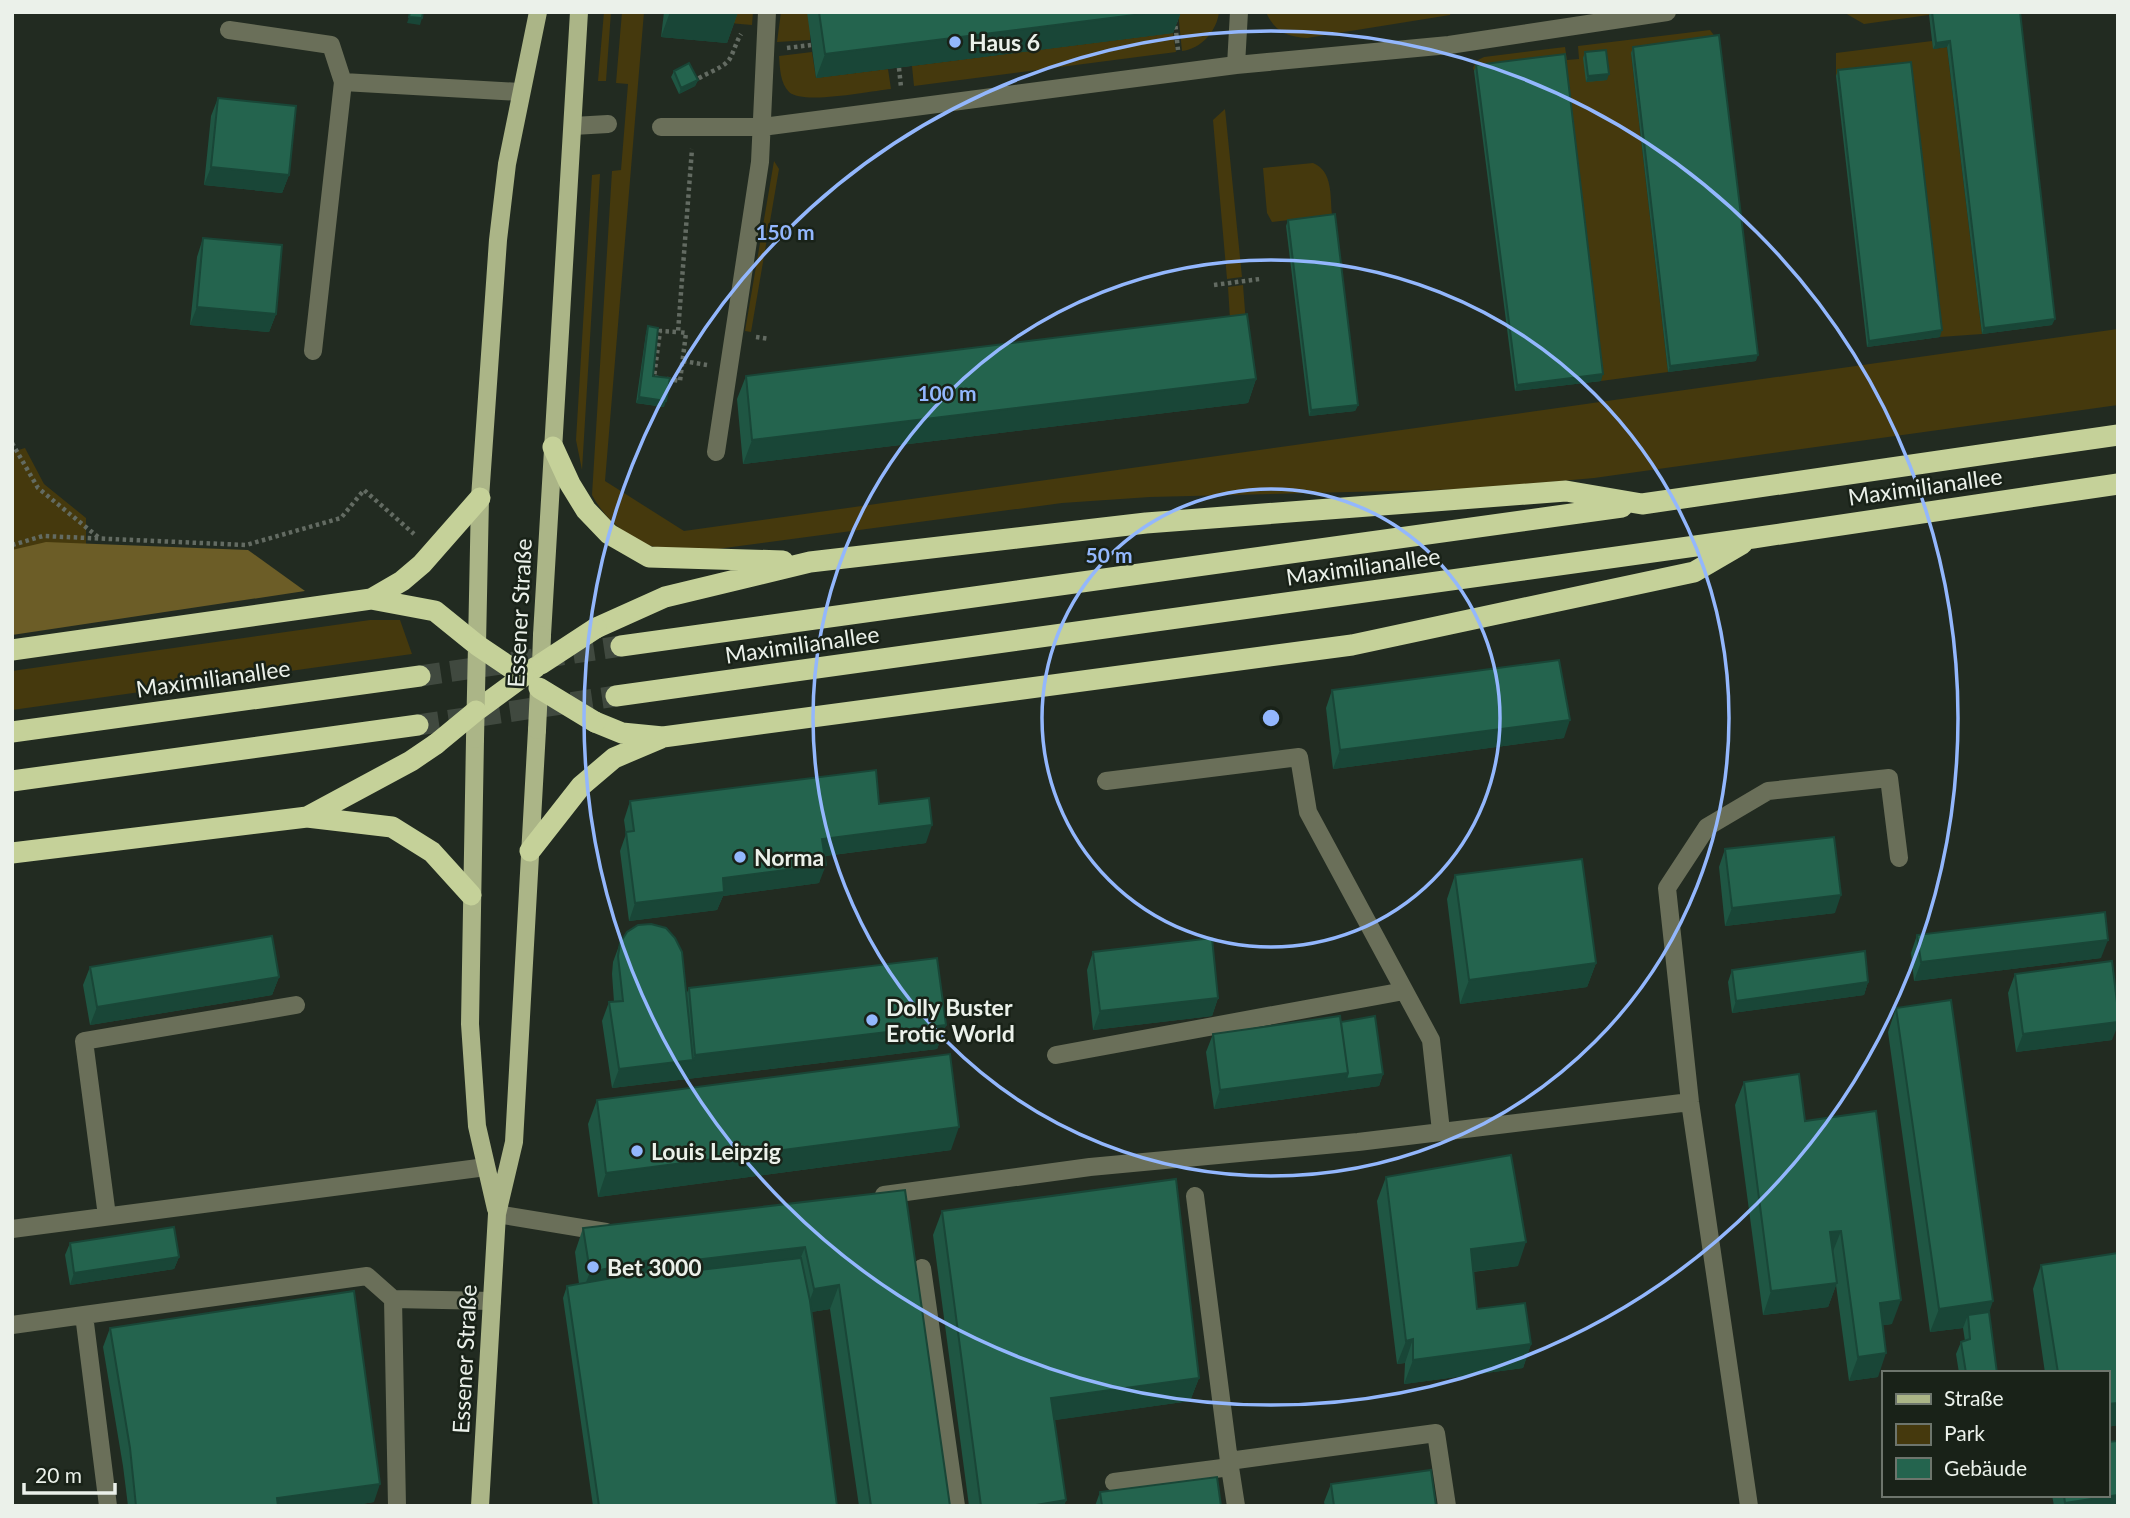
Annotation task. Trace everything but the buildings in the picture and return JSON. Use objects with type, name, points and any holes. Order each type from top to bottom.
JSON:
[{"type":"highway","name":"Maximilianallee","points":[[621,646],[2118,435]]},
{"type":"highway","points":[[553,447],[570,484],[586,510],[609,534],[649,557],[810,562]]},
{"type":"highway","name":"Maximilianallee","points":[[616,696],[1753,538],[2118,484]]},
{"type":"highway","points":[[307,817],[411,761],[475,711],[535,676],[596,628],[666,597],[810,562],[1146,523],[1566,491],[1642,504]]},
{"type":"highway","points":[[371,599],[402,581],[422,564],[480,498]]},
{"type":"highway","points":[[12,650],[371,599],[435,611],[477,645],[535,676],[595,722],[622,733],[663,737],[1352,645],[1694,572],[1753,538]]},
{"type":"highway","name":"Maximilianallee","points":[[12,732],[420,676]]},
{"type":"highway","points":[[12,781],[418,725]]},
{"type":"highway","points":[[530,851],[581,786],[614,758],[663,737]]},
{"type":"highway","points":[[12,853],[307,817],[392,827],[432,852],[471,895]]},
{"type":"main road","name":"Essener Straße","points":[[497,1214],[477,1126],[470,1024],[480,498],[498,240],[507,164],[538,12]]},
{"type":"main road","name":"Essener Straße","points":[[480,1506],[497,1214],[514,1142],[537,730],[535,676],[542,635],[579,12]]},
{"type":"street","points":[[716,452],[761,162],[767,12]]},
{"type":"street","points":[[1236,65],[1239,12]]},
{"type":"street","points":[[661,127],[762,127],[1236,65],[1449,45],[1667,12]]},
{"type":"street","points":[[229,30],[331,45],[343,82],[313,351]]},
{"type":"street","points":[[343,82],[520,92]]},
{"type":"street","points":[[573,126],[608,124]]},
{"type":"street","points":[[1106,781],[1299,757],[1308,812],[1431,1041],[1441,1131]]},
{"type":"street","points":[[1749,1506],[1690,1102],[1667,888],[1706,827],[1768,791],[1889,778],[1899,858]]},
{"type":"street","points":[[1056,1055],[1404,991]]},
{"type":"street","points":[[107,1216],[84,1041],[296,1004]]},
{"type":"street","points":[[873,1196],[1090,1167],[1344,1143],[1690,1102]]},
{"type":"street","points":[[12,1229],[486,1167]]},
{"type":"street","points":[[1195,1196],[1236,1506]]},
{"type":"street","points":[[497,1214],[601,1232],[629,1229]]},
{"type":"street","points":[[922,1268],[956,1506]]},
{"type":"street","points":[[12,1325],[367,1276],[393,1299],[492,1301]]},
{"type":"street","points":[[393,1299],[397,1506]]},
{"type":"street","points":[[84,1315],[108,1506]]},
{"type":"street","points":[[1114,1482],[1436,1433],[1447,1506]]},
{"type":"path","points":[[1174,12],[1181,74]]},
{"type":"path","points":[[693,82],[702,74],[724,65],[729,60],[738,37],[744,30]]},
{"type":"path","points":[[899,68],[901,79]]},
{"type":"path","points":[[678,332],[692,169]]},
{"type":"path","points":[[1214,285],[1260,279]]},
{"type":"path","points":[[660,331],[678,332],[686,333],[680,381],[653,377],[660,331]]},
{"type":"path","points":[[12,443],[38,488],[99,538]]},
{"type":"path","points":[[12,545],[43,536],[246,545],[341,518],[364,490],[433,552]]},
{"type":"green space","points":[[604,12],[611,12],[606,81],[598,81]]},
{"type":"green space","points":[[622,12],[644,12],[605,481],[684,531],[2118,329],[2118,405],[1594,478],[1471,489],[1150,497],[1062,503],[694,552],[655,547],[627,534],[603,512],[592,495],[612,171],[621,170],[628,84],[616,83]]},
{"type":"green space","points":[[730,12],[753,12],[752,25],[729,23]]},
{"type":"green space","points":[[781,12],[810,12],[810,40],[777,42]]},
{"type":"green space","points":[[1178,12],[1219,12],[1215,26],[1207,38],[1196,47],[1182,51]]},
{"type":"green space","points":[[1266,12],[1451,12],[1450,15],[1307,38],[1282,32]]},
{"type":"green space","points":[[1950,12],[1864,24],[1845,13]]},
{"type":"green space","points":[[1710,30],[1716,38],[1631,53],[1668,372],[1601,381],[1473,68],[1476,61],[1484,57],[1565,47],[1567,60],[1579,59],[1578,46]]},
{"type":"green space","points":[[1173,33],[1176,52],[914,86],[912,66]]},
{"type":"green space","points":[[1932,41],[1934,49],[1947,47],[1982,334],[1940,337],[1909,68],[1836,76],[1836,53]]},
{"type":"green space","points":[[812,52],[816,78],[888,69],[891,89],[822,97],[797,96],[789,92],[782,80],[779,56]]},
{"type":"green space","points":[[1225,109],[1242,277],[1227,279],[1213,120]]},
{"type":"green space","points":[[774,161],[779,169],[751,332],[745,331]]},
{"type":"green space","points":[[1313,163],[1327,178],[1332,215],[1272,222],[1267,213],[1263,168]]},
{"type":"green space","points":[[600,174],[582,470],[576,440],[592,175]]},
{"type":"green space","points":[[1243,285],[1247,337],[1230,319],[1228,287]]},
{"type":"green space","points":[[25,448],[44,484],[86,518],[86,544],[12,558],[12,452]]},
{"type":"green space","points":[[370,620],[400,620],[412,654],[12,710],[12,671]]},
{"type":"shaded area","points":[[46,542],[248,550],[305,591],[12,635],[12,550]]},
{"type":"tunnel","points":[[420,676],[621,646]]},
{"type":"tunnel","points":[[418,725],[616,696]]},
{"type":"place","name":"Haus 6","points":[[955,42]]},
{"type":"place","name":"Norma","points":[[740,857]]},
{"type":"place","name":"Dolly Buster Erotic World","points":[[872,1020]]},
{"type":"place","name":"Louis Leipzig","points":[[637,1151]]},
{"type":"place","name":"Bet 3000","points":[[593,1267]]}]
